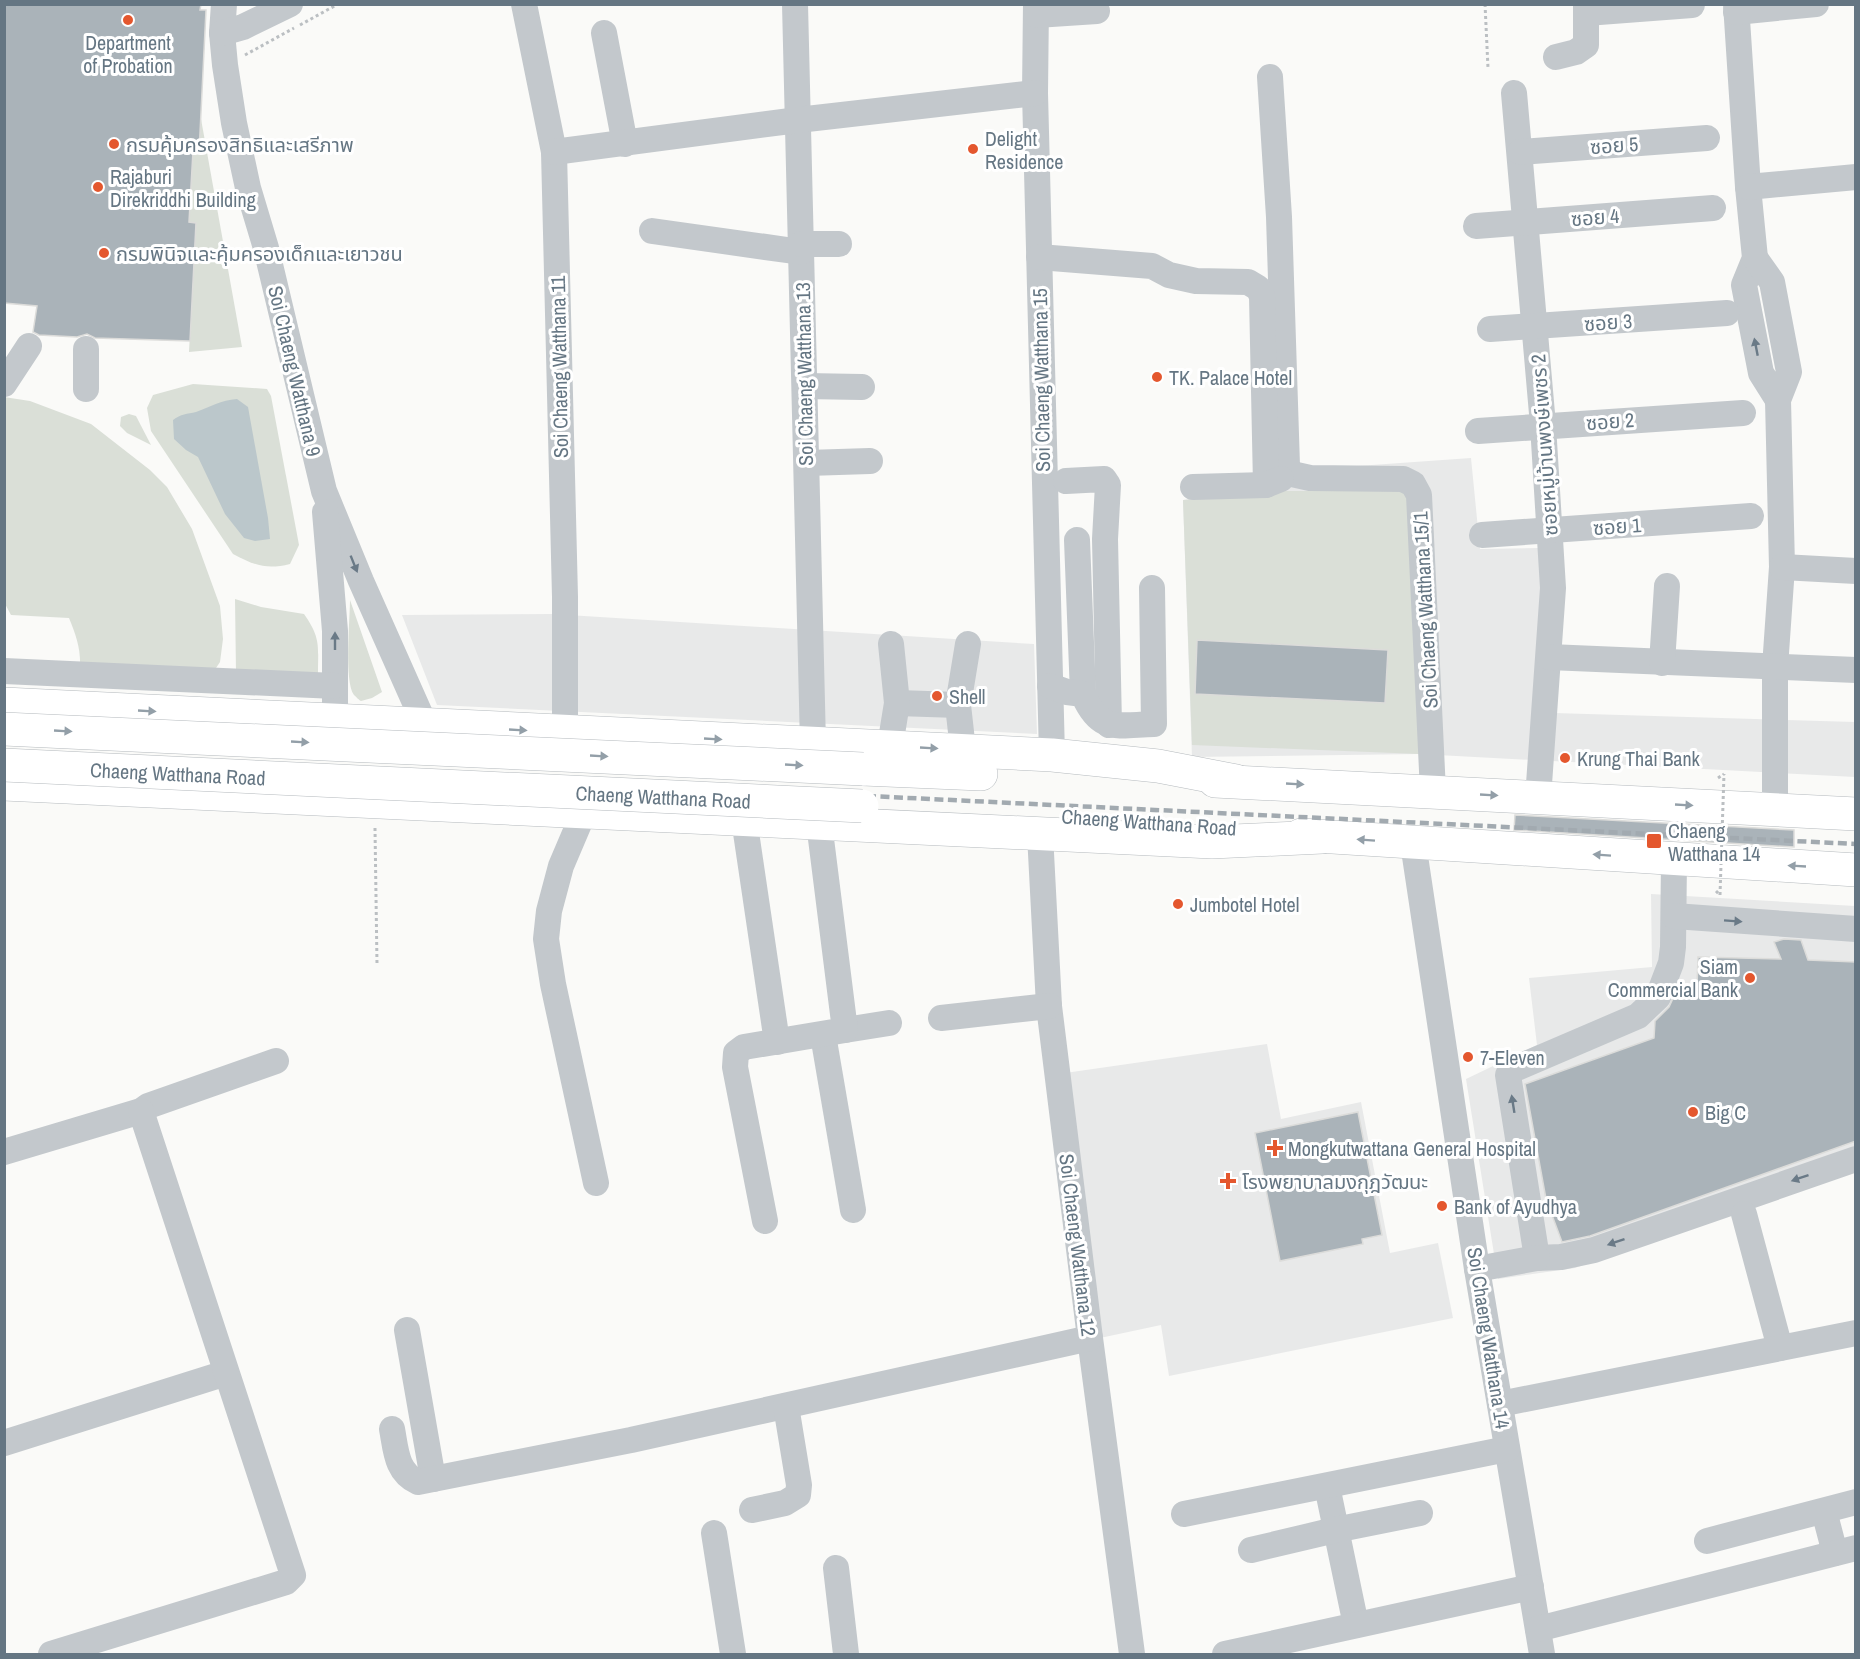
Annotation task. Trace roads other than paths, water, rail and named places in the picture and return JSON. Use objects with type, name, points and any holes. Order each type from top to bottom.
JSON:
[{"type":"main road","name":"Chaeng Watthana Road","points":[[4,704],[1052,755],[1158,766],[1236,781]]},
{"type":"main road","points":[[230,796],[250,782],[261,768],[266,754],[264,736],[257,724],[242,716]]},
{"type":"main road","points":[[331,800],[334,721]]},
{"type":"main road","points":[[466,727],[451,736],[446,749],[444,777],[450,791],[468,806]]},
{"type":"main road","name":"Chaeng Watthana Road","points":[[4,729],[1069,778],[1236,781],[1856,814]]},
{"type":"main road","name":"Chaeng Watthana Road","points":[[4,765],[1210,824],[1322,837],[1856,870]]},
{"type":"main road","name":"Chaeng Watthana Road","points":[[4,784],[1212,842],[1322,837]]},
{"type":"street","name":"Soi Chaeng Watthana 9","points":[[224,4],[222,33],[234,123],[248,188],[266,248],[324,491],[365,591],[425,725]]},
{"type":"street","points":[[222,33],[243,27],[290,4]]},
{"type":"street","name":"Soi Chaeng Watthana 11","points":[[524,4],[554,152],[565,597],[565,732]]},
{"type":"street","name":"Soi Chaeng Watthana 13","points":[[795,4],[813,744]]},
{"type":"street","points":[[1775,809],[1776,667],[1782,567],[1778,400],[1761,373],[1744,285],[1755,258],[1736,8],[1816,4]]},
{"type":"street","points":[[1556,57],[1576,52],[1586,45],[1586,8],[1692,5]]},
{"type":"street","points":[[1036,10],[1096,11]]},
{"type":"street","name":"Soi Chaeng Watthana 15","points":[[1036,10],[1035,93],[1052,755]]},
{"type":"street","points":[[603,33],[625,144]]},
{"type":"street","points":[[1193,487],[1266,485],[1292,474],[1287,466],[1279,217],[1270,77]]},
{"type":"street","points":[[554,152],[798,120],[1035,93]]},
{"type":"street","name":"ซอยหมู่บ้านพงษ์เพชร 2","points":[[1514,93],[1543,425],[1553,588],[1538,767],[1538,798]]},
{"type":"street","name":"ซอย 5","points":[[1520,152],[1707,138]]},
{"type":"street","points":[[1748,187],[1856,177]]},
{"type":"street","name":"ซอย 4","points":[[1476,226],[1713,208]]},
{"type":"street","points":[[652,231],[801,248],[839,244]]},
{"type":"street","points":[[1039,257],[1152,266],[1169,275],[1196,281],[1245,282],[1254,284],[1258,288],[1262,296],[1266,485]]},
{"type":"street","name":"ซอย 3","points":[[1490,329],[1727,313]]},
{"type":"street","points":[[4,384],[29,346]]},
{"type":"street","points":[[86,349],[86,389]]},
{"type":"street","points":[[805,386],[862,387]]},
{"type":"street","name":"ซอย 2","points":[[1478,431],[1743,413]]},
{"type":"street","points":[[807,463],[870,461]]},
{"type":"street","name":"Soi Chaeng Watthana 15/1","points":[[1292,474],[1310,478],[1403,479],[1413,484],[1419,495],[1433,792]]},
{"type":"street","points":[[1066,482],[1104,480],[1108,486],[1105,539],[1109,725]]},
{"type":"street","name":"Soi Chaeng Watthana 9","points":[[324,491],[335,631],[334,721]]},
{"type":"street","name":"ซอย 1","points":[[1482,535],[1752,516]]},
{"type":"street","points":[[1045,534],[1077,540],[1105,539]]},
{"type":"street","points":[[1077,540],[1083,694],[1095,717],[1109,725],[1154,724],[1152,588]]},
{"type":"street","points":[[1782,567],[1856,571]]},
{"type":"street","points":[[1662,663],[1667,586]]},
{"type":"street","points":[[890,746],[897,702],[891,644]]},
{"type":"street","points":[[963,750],[958,705],[968,644]]},
{"type":"street","points":[[1549,657],[1856,670]]},
{"type":"street","points":[[4,671],[335,686]]},
{"type":"street","points":[[1050,686],[1066,692],[1083,694]]},
{"type":"street","points":[[897,702],[958,705]]},
{"type":"street","points":[[584,812],[561,866],[549,911],[546,939],[553,984],[596,1183]]},
{"type":"street","points":[[744,819],[777,1042]]},
{"type":"street","points":[[819,823],[834,1033],[853,1210]]},
{"type":"street","name":"Soi Chaeng Watthana 12","points":[[1041,834],[1048,1006],[1132,1654]]},
{"type":"street","name":"Soi Chaeng Watthana 14","points":[[1413,843],[1477,1269],[1542,1654]]},
{"type":"street","points":[[1537,1258],[1509,1074],[1519,1066],[1638,1016],[1658,997],[1671,963],[1674,860]]},
{"type":"street","points":[[1674,916],[1856,929]]},
{"type":"street","points":[[941,1018],[1048,1006]]},
{"type":"street","points":[[765,1221],[735,1067],[736,1053],[744,1047],[889,1023]]},
{"type":"street","points":[[4,1152],[141,1111],[148,1106],[276,1061]]},
{"type":"street","points":[[51,1654],[286,1582],[293,1575],[141,1111]]},
{"type":"street","points":[[1477,1269],[1594,1250],[1856,1159]]},
{"type":"street","points":[[1744,1214],[1780,1348]]},
{"type":"street","points":[[407,1330],[434,1479]]},
{"type":"street","points":[[1500,1404],[1856,1333]]},
{"type":"street","points":[[392,1429],[399,1464],[406,1477],[418,1482],[631,1440],[1090,1338]]},
{"type":"street","points":[[4,1443],[226,1373]]},
{"type":"street","points":[[752,1510],[785,1503],[798,1495],[799,1485],[786,1406]]},
{"type":"street","points":[[1184,1514],[1508,1449]]},
{"type":"street","points":[[1327,1486],[1356,1625]]},
{"type":"street","points":[[1707,1541],[1856,1502]]},
{"type":"street","points":[[1538,1629],[1845,1551],[1824,1511]]},
{"type":"street","points":[[1251,1550],[1420,1513]]},
{"type":"street","points":[[714,1533],[733,1654]]},
{"type":"street","points":[[836,1568],[846,1654]]},
{"type":"street","points":[[1225,1654],[1271,1650],[1356,1625],[1531,1587]]},
{"type":"railway","points":[[4,754],[1856,844]]},
{"type":"place","name":"Department of Probation","points":[[128,20]]},
{"type":"place","name":"กรมคุ้มครองสิทธิและเสรีภาพ","points":[[114,144]]},
{"type":"place","name":"Delight Residence","points":[[973,149]]},
{"type":"place","name":"Rajaburi Direkriddhi Building","points":[[98,187]]},
{"type":"place","name":"กรมพินิจและคุ้มครองเด็กและเยาวชน","points":[[104,253]]},
{"type":"place","name":"TK. Palace Hotel","points":[[1157,377]]},
{"type":"place","name":"Shell","points":[[937,696]]},
{"type":"place","name":"Krung Thai Bank","points":[[1565,758]]},
{"type":"place","name":"Chaeng Watthana 14","points":[[1654,841]]},
{"type":"place","name":"Jumbotel Hotel","points":[[1178,904]]},
{"type":"place","name":"Siam Commercial Bank","points":[[1750,978]]},
{"type":"place","name":"7-Eleven","points":[[1468,1057]]},
{"type":"place","name":"Big C","points":[[1693,1112]]},
{"type":"place","name":"Mongkutwattana General Hospital","points":[[1275,1148]]},
{"type":"place","name":"โรงพยาบาลมงกุฎวัฒนะ","points":[[1228,1181]]},
{"type":"place","name":"Bank of Ayudhya","points":[[1442,1206]]}]
